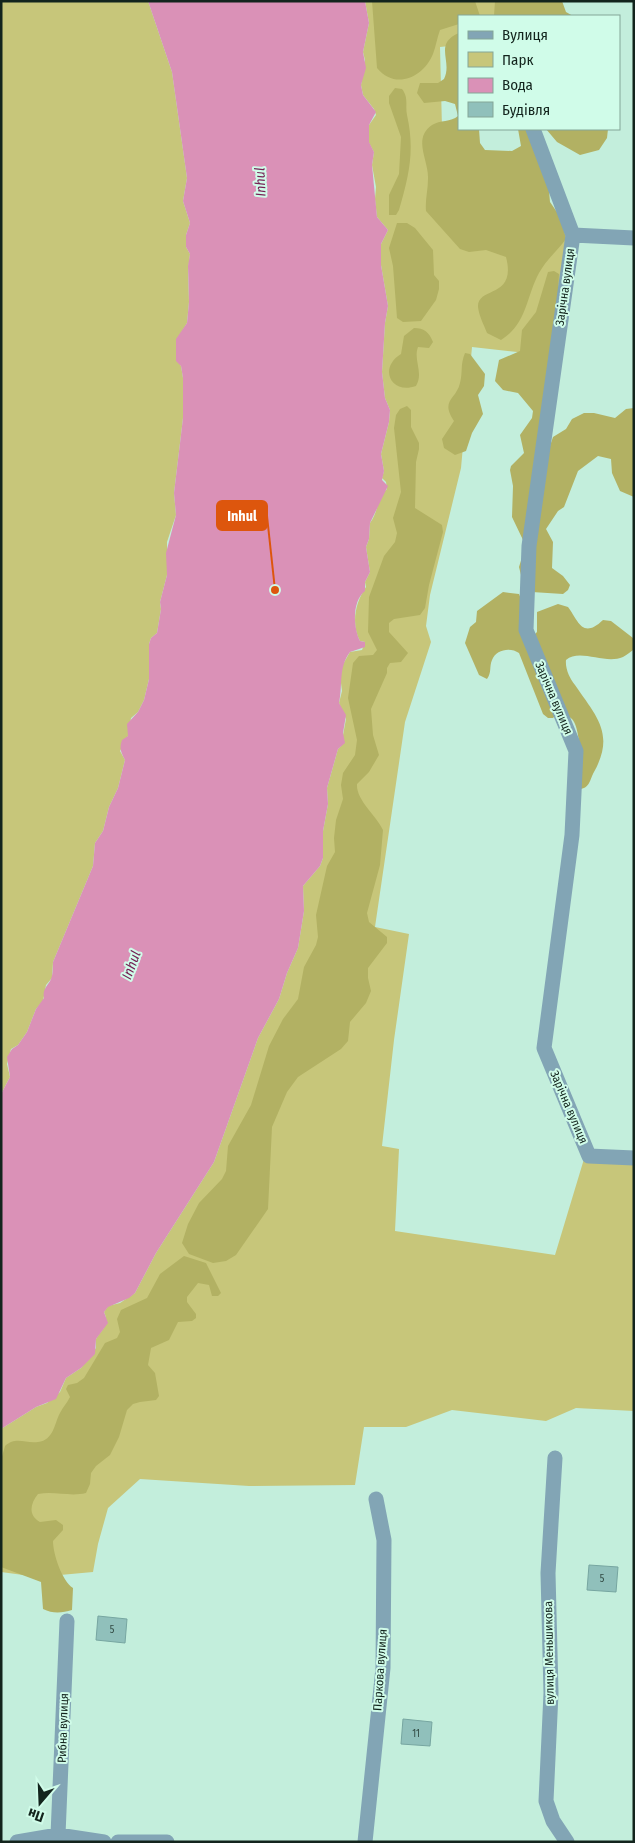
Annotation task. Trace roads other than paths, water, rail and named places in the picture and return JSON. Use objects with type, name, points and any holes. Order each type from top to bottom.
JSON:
[{"type":"street","name":"Зарічна вулиця","points":[[533,130],[573,235],[529,546],[526,630],[576,751],[572,835],[544,1048],[589,1156],[634,1158]]},
{"type":"street","name":"Зарічна вулиця","points":[[573,235],[634,238]]},
{"type":"street","name":"вулиця Меньшикова","points":[[554,1458],[548,1573],[551,1693],[546,1801],[553,1821],[567,1842]]},
{"type":"street","name":"Паркова вулиця","points":[[365,1842],[383,1668],[384,1540],[376,1499]]},
{"type":"street","name":"Рибна вулиця","points":[[58,1835],[67,1621]]},
{"type":"street","points":[[17,1842],[58,1835],[104,1842]]},
{"type":"street","points":[[118,1842],[167,1842]]},
{"type":"water","points":[[148,1],[365,1],[369,23],[363,52],[366,68],[361,85],[363,95],[376,112],[369,125],[369,142],[374,152],[372,165],[377,217],[388,230],[381,244],[381,265],[388,306],[382,372],[385,398],[390,410],[381,454],[384,471],[382,480],[388,486],[370,523],[369,539],[366,547],[370,572],[365,582],[365,591],[358,601],[355,614],[356,629],[360,641],[365,642],[365,647],[350,652],[342,670],[339,703],[346,715],[343,733],[345,743],[338,749],[327,788],[328,804],[323,831],[323,858],[320,866],[303,886],[304,911],[298,948],[287,973],[279,999],[258,1038],[214,1162],[156,1253],[135,1293],[129,1298],[108,1307],[104,1312],[108,1323],[96,1339],[95,1354],[81,1368],[66,1378],[56,1399],[36,1407],[1,1429],[1,1094],[10,1077],[7,1057],[27,1032],[36,1009],[44,998],[45,990],[52,977],[53,962],[93,866],[95,843],[103,831],[109,807],[118,788],[125,760],[121,750],[121,743],[128,736],[127,724],[138,712],[144,700],[149,679],[149,644],[151,638],[157,633],[161,609],[160,602],[167,575],[166,553],[176,515],[174,493],[183,418],[183,378],[181,366],[176,361],[176,339],[187,323],[190,254],[186,247],[186,235],[190,223],[183,201],[187,178],[172,72]]},
{"type":"place","name":"Inhul","points":[[275,590]]}]
